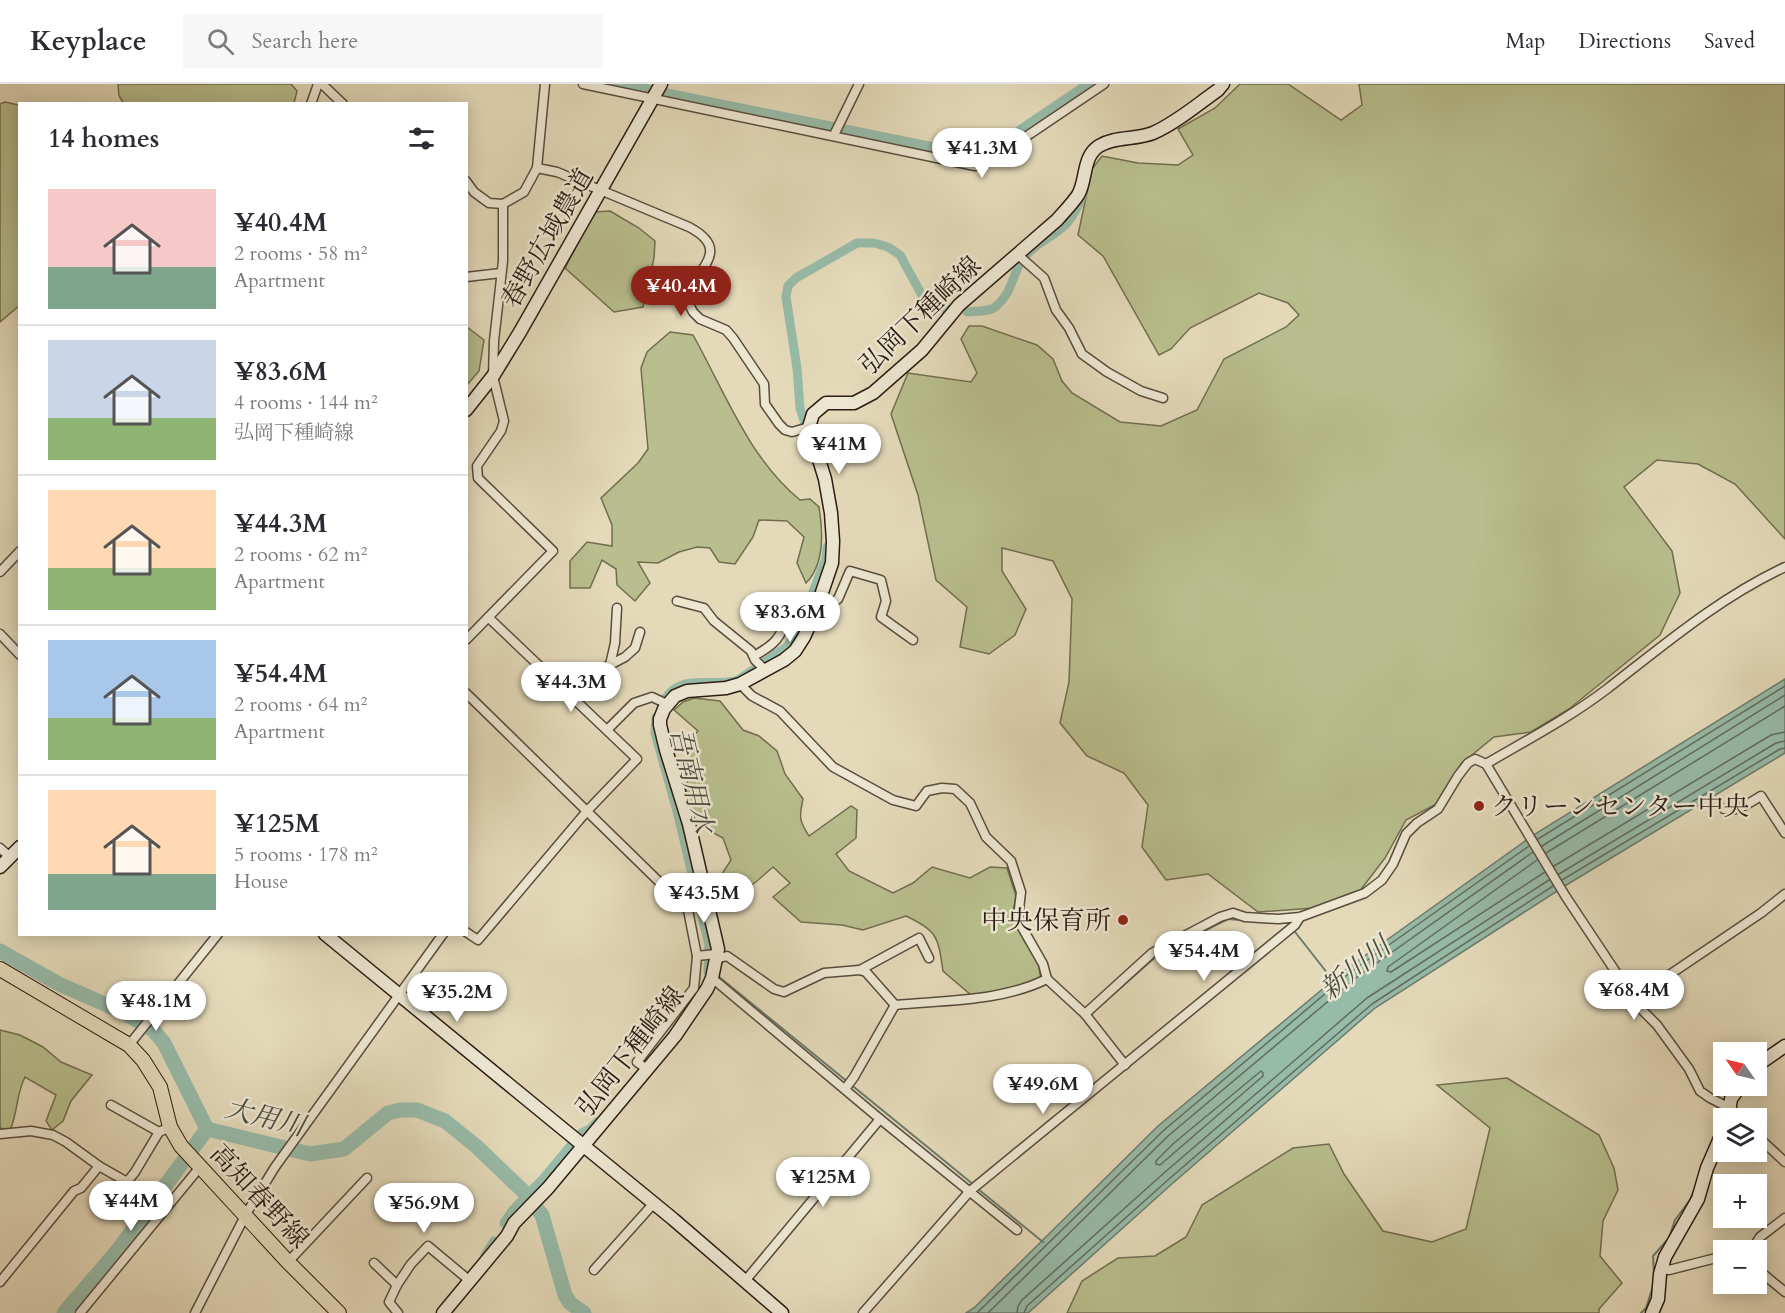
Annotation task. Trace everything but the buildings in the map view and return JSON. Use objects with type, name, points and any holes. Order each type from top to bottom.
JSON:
[{"type":"main road","name":"弘岡下種崎線","points":[[805,429],[813,414],[826,403],[854,403],[873,393],[922,350],[959,305],[1021,258],[1079,194],[1090,155],[1099,146],[1162,129],[1218,90],[1223,84]]},
{"type":"main road","name":"春野広域農道","points":[[468,407],[493,376],[520,332],[657,91]]},
{"type":"main road","points":[[714,963],[718,949],[689,824],[660,719],[664,702],[687,691],[740,684],[759,663],[795,651],[804,637],[832,563],[833,541],[825,479],[805,429]]},
{"type":"main road","points":[[0,867],[18,849]]},
{"type":"main road","points":[[327,936],[654,1203],[782,1313]]},
{"type":"main road","name":"弘岡下種崎線","points":[[443,1313],[519,1217],[548,1188],[577,1142],[647,1069],[675,1036],[707,989],[714,963]]},
{"type":"main road","name":"高知春野線","points":[[0,969],[132,1041],[160,1087],[164,1130],[339,1313]]},
{"type":"main road","points":[[1767,1058],[1785,1046]]},
{"type":"main road","points":[[1652,1313],[1658,1299],[1661,1268],[1683,1222],[1698,1199],[1713,1154]]},
{"type":"street","points":[[312,102],[320,84],[341,102]]},
{"type":"street","points":[[468,184],[474,192],[489,202],[503,204],[524,192],[537,168],[545,84]]},
{"type":"street","points":[[583,84],[657,91],[834,135],[973,166],[980,166],[1104,84]]},
{"type":"street","points":[[834,135],[859,84]]},
{"type":"street","points":[[537,168],[557,172],[689,227],[704,237],[708,244],[709,261],[687,291],[688,302],[693,312],[699,319],[726,330],[733,338],[764,384],[765,404],[779,424],[785,430],[805,429]]},
{"type":"street","points":[[468,638],[553,551],[478,478],[477,466],[501,431],[504,422],[493,376],[501,273],[503,204]]},
{"type":"street","points":[[1021,258],[1044,278],[1056,310],[1070,328],[1083,354],[1107,372],[1141,391],[1163,398]]},
{"type":"street","points":[[468,277],[501,273]]},
{"type":"street","points":[[0,572],[18,553]]},
{"type":"street","points":[[1486,764],[1574,712],[1725,599],[1785,567]]},
{"type":"street","points":[[815,613],[838,599],[850,570],[881,580],[886,601],[881,617],[913,640]]},
{"type":"street","points":[[677,601],[704,608],[714,621],[752,651],[759,663],[780,634],[785,621],[784,611],[790,600]]},
{"type":"street","points":[[610,665],[615,644],[617,608]]},
{"type":"street","points":[[468,933],[478,940],[588,811],[638,759],[489,618]]},
{"type":"street","points":[[571,695],[598,671],[625,657],[635,648],[640,632]]},
{"type":"street","points":[[0,634],[18,653]]},
{"type":"street","points":[[740,684],[752,696],[780,711],[833,767],[893,800],[916,806],[927,790],[956,789],[970,803],[986,837],[1011,861],[1021,892],[1018,909],[1019,922],[1043,964],[1047,979],[1085,1014],[1125,1065]]},
{"type":"street","points":[[468,695],[688,910],[698,956],[694,988],[637,1062],[647,1069]]},
{"type":"street","points":[[608,729],[634,703],[652,697],[664,702]]},
{"type":"street","points":[[1085,1014],[1152,953],[1220,917],[1233,913],[1245,917],[1278,919],[1300,917],[1365,893],[1382,880],[1393,864],[1406,834],[1417,823],[1438,809],[1458,776],[1468,763],[1475,759],[1486,764],[1566,897],[1639,1007],[1657,1025],[1689,1070],[1700,1091],[1722,1108]]},
{"type":"street","points":[[1724,810],[1738,808],[1761,796],[1785,833]]},
{"type":"street","points":[[0,848],[10,857]]},
{"type":"street","points":[[1635,998],[1761,913],[1785,894]]},
{"type":"street","points":[[863,1313],[970,1191],[1295,925],[1300,917]]},
{"type":"street","points":[[132,1041],[216,936]]},
{"type":"street","points":[[195,1313],[246,1214],[276,1166],[442,936]]},
{"type":"street","points":[[860,970],[919,938],[929,958]]},
{"type":"street","points":[[698,956],[714,963],[845,1089],[1017,1230]]},
{"type":"street","points":[[714,963],[727,956],[774,989],[784,992],[824,973],[860,970],[866,972],[895,1005]]},
{"type":"street","points":[[895,1005],[1005,994],[1031,987],[1047,979]]},
{"type":"street","points":[[845,1089],[855,1077],[895,1005]]},
{"type":"street","points":[[0,1134],[32,1131],[53,1135],[127,1182],[164,1130],[111,1105]]},
{"type":"street","points":[[745,1281],[880,1119]]},
{"type":"street","points":[[1767,1145],[1785,1162]]},
{"type":"street","points":[[0,1282],[74,1191],[81,1188],[99,1166]]},
{"type":"street","points":[[80,1313],[200,1166]]},
{"type":"street","points":[[288,1262],[367,1178]]},
{"type":"street","points":[[594,1270],[654,1203]]},
{"type":"street","points":[[1759,1240],[1785,1218]]},
{"type":"street","points":[[398,1313],[389,1302],[411,1264],[428,1246],[468,1279]]},
{"type":"street","points":[[1661,1268],[1668,1270],[1713,1259]]},
{"type":"street","points":[[374,1263],[397,1285]]},
{"type":"street","points":[[1767,1278],[1785,1292]]},
{"type":"shaded area","points":[[118,84],[291,84],[297,91],[294,102],[123,102],[119,96]]},
{"type":"shaded area","points":[[1240,84],[1288,84],[1341,120],[1362,105],[1359,84],[1785,84],[1785,539],[1735,484],[1698,464],[1657,460],[1624,487],[1672,551],[1680,593],[1660,635],[1569,709],[1531,732],[1494,737],[1461,764],[1442,801],[1406,820],[1385,858],[1359,892],[1314,908],[1258,912],[1208,874],[1166,880],[1142,847],[1148,805],[1124,773],[1087,756],[1060,723],[1069,682],[1072,599],[1053,561],[1002,548],[1002,571],[1026,609],[1015,635],[989,654],[960,647],[967,607],[936,580],[918,495],[891,414],[908,373],[971,382],[977,373],[961,339],[969,326],[982,326],[1037,345],[1053,359],[1062,381],[1072,393],[1120,422],[1161,426],[1197,410],[1224,359],[1286,327],[1299,315],[1288,303],[1259,293],[1190,328],[1171,349],[1159,355],[1103,256],[1078,235],[1092,169],[1102,156],[1138,163],[1178,165],[1193,155],[1178,129],[1215,108]]},
{"type":"shaded area","points":[[5,102],[18,105],[18,307],[0,322],[0,104]]},
{"type":"shaded area","points":[[610,211],[639,228],[655,241],[654,258],[643,307],[614,312],[565,268],[594,212]]},
{"type":"shaded area","points":[[468,328],[484,340],[479,371],[468,384]]},
{"type":"shaded area","points":[[670,332],[693,335],[739,423],[766,464],[800,500],[810,499],[819,507],[822,537],[820,557],[806,583],[797,563],[804,537],[787,521],[759,520],[753,537],[735,564],[719,562],[710,548],[697,547],[679,552],[658,563],[638,562],[650,583],[635,601],[617,585],[616,569],[602,560],[590,588],[570,588],[570,561],[587,542],[612,546],[612,525],[601,498],[638,463],[648,449],[641,368],[647,352]]},
{"type":"shaded area","points":[[694,698],[720,701],[743,730],[759,736],[777,751],[785,774],[803,799],[801,819],[809,836],[851,806],[857,810],[856,838],[836,854],[849,871],[893,893],[913,883],[932,867],[970,878],[990,867],[1007,868],[1016,896],[1012,918],[1025,942],[1037,954],[1041,980],[1026,987],[971,995],[943,971],[938,943],[935,936],[925,926],[906,916],[863,930],[842,925],[801,922],[773,897],[790,883],[773,867],[732,900],[723,895],[716,883],[731,860],[723,838],[690,820],[685,795],[688,777],[687,742],[698,731],[674,710],[683,702]]},
{"type":"shaded area","points":[[0,1030],[20,1035],[43,1047],[61,1062],[92,1075],[71,1101],[63,1121],[52,1130],[46,1121],[56,1095],[25,1077],[10,1130],[0,1128]]},
{"type":"shaded area","points":[[1507,1078],[1599,1135],[1614,1168],[1618,1190],[1603,1221],[1600,1256],[1622,1283],[1599,1309],[1599,1313],[1067,1313],[1082,1281],[1118,1258],[1155,1256],[1186,1237],[1202,1205],[1293,1148],[1329,1144],[1344,1174],[1383,1231],[1432,1242],[1466,1229],[1490,1128],[1437,1085]]},
{"type":"water","name":"新川川","points":[[1785,679],[1785,753],[1568,884],[1375,1008],[1173,1183],[1028,1313],[966,1313],[975,1307],[1158,1126],[1349,967],[1535,834]]},
{"type":"waterway","points":[[608,84],[969,157],[985,157],[1093,84]]},
{"type":"waterway","name":"吾南用水","points":[[967,312],[994,308],[1005,297],[1022,260],[1032,249],[1068,222],[1083,193]]},
{"type":"waterway","name":"吾南用水","points":[[807,431],[800,408],[797,368],[786,297],[788,286],[796,278],[857,243],[874,243],[888,247],[900,255],[924,299],[935,306],[949,310]]},
{"type":"waterway","name":"吾南用水","points":[[665,699],[672,691],[689,683],[738,680],[788,646],[801,623],[826,558],[827,547]]},
{"type":"waterway","name":"吾南用水","points":[[656,717],[655,733],[677,811],[709,945],[708,972]]},
{"type":"waterway","points":[[1099,1007],[1160,953],[1228,919],[1265,922]]},
{"type":"waterway","name":"新川川","points":[[1280,923],[1288,923],[1328,974],[1340,976]]},
{"type":"waterway","name":"大用川","points":[[0,951],[59,984],[125,1013],[153,1030],[164,1043],[207,1129],[310,1154],[344,1149],[388,1113],[400,1110],[417,1110],[445,1121],[476,1146],[524,1192],[542,1215],[565,1295],[570,1303],[584,1313]]},
{"type":"waterway","points":[[718,976],[974,1185]]},
{"type":"waterway","name":"吾南用水","points":[[504,1223],[581,1133],[590,1129],[597,1122]]},
{"type":"waterway","points":[[64,1313],[118,1250],[207,1129]]},
{"type":"waterway","points":[[1654,1275],[1653,1256],[1669,1238],[1675,1220],[1690,1200],[1695,1188]]},
{"type":"waterway","points":[[978,1189],[1043,1242]]},
{"type":"waterway","name":"吾南用水","points":[[485,1255],[494,1241]]},
{"type":"waterway","points":[[1641,1313],[1646,1308],[1654,1283]]},
{"type":"place","name":"クリーンセンター中央","points":[[1479,806]]},
{"type":"place","name":"中央保育所","points":[[1123,920]]}]
